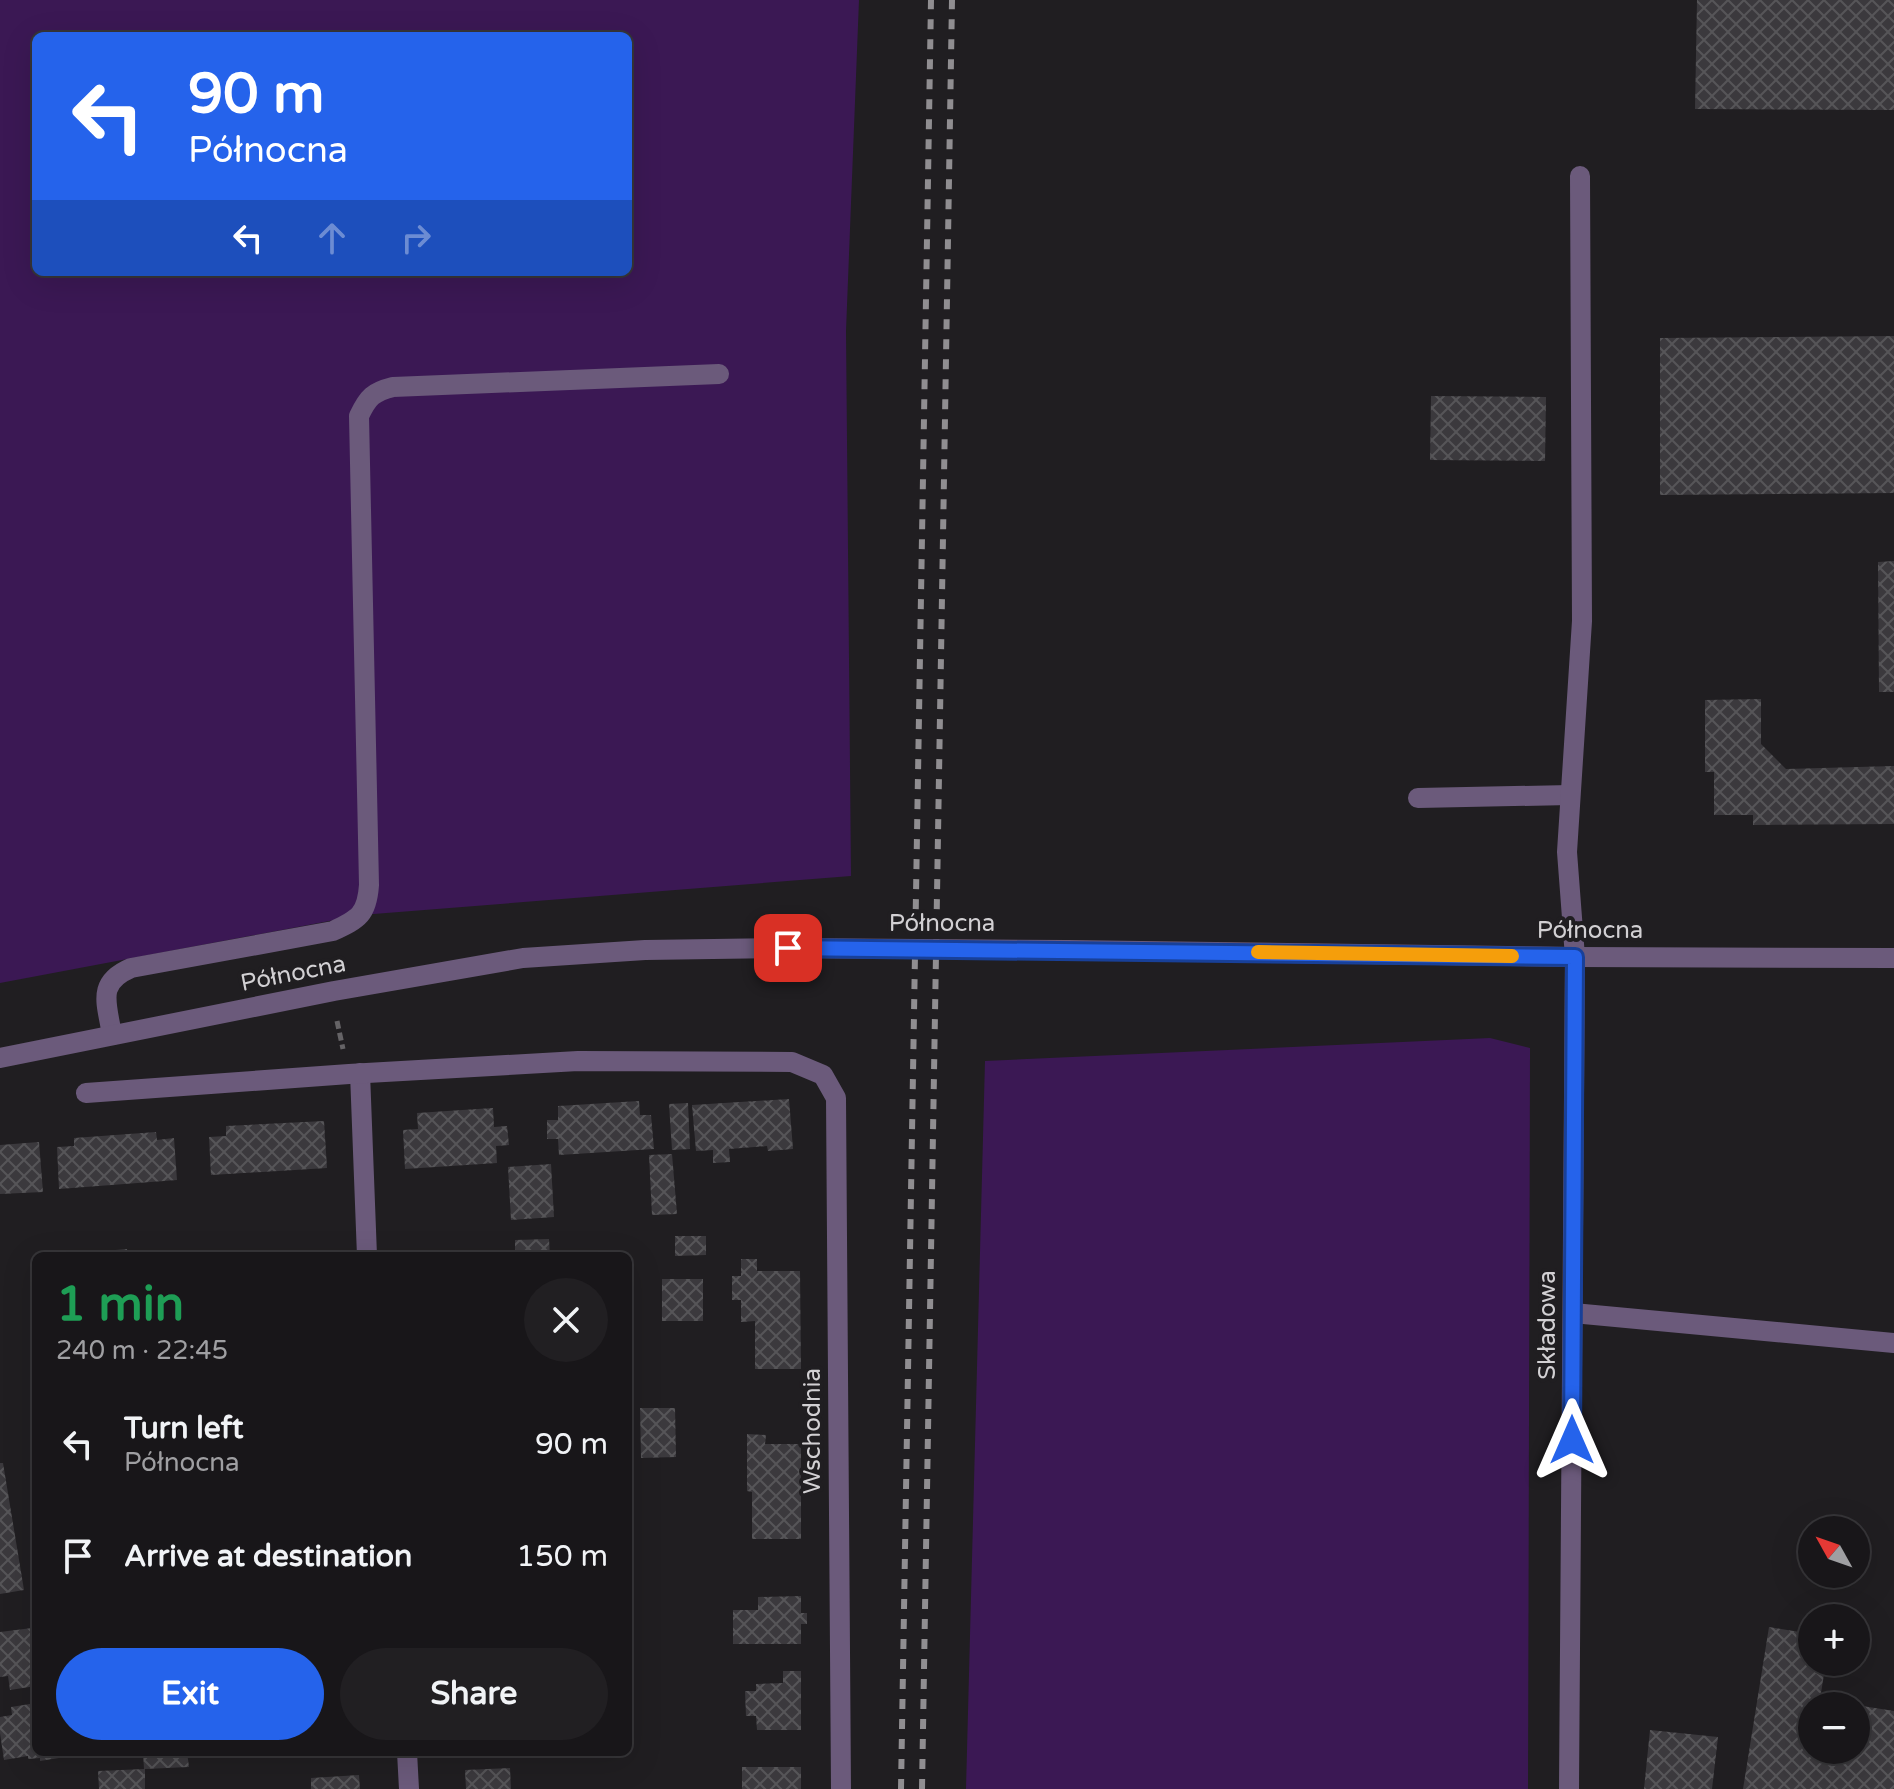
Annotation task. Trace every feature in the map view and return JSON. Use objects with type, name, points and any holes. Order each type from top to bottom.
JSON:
[{"type":"street","name":"Składowa","points":[[1569,1789],[1575,957],[1567,852],[1582,621],[1580,176]]},
{"type":"street","points":[[112,1035],[106,1000],[108,984],[118,974],[131,968],[333,931],[361,915],[368,902],[359,416],[367,399],[393,387],[719,374]]},
{"type":"street","points":[[1418,798],[1570,795]]},
{"type":"street","name":"Północna","points":[[0,1058],[334,991],[523,958],[645,950],[788,948],[1894,958]]},
{"type":"street","name":"Wschodnia","points":[[360,1073],[578,1061],[792,1062],[823,1075],[836,1098],[841,1789]]},
{"type":"street","points":[[86,1093],[360,1073],[367,1252]]},
{"type":"street","points":[[1573,1313],[1894,1343]]},
{"type":"street","points":[[407,1756],[409,1789]]},
{"type":"path","points":[[337,1021],[342,1048]]},
{"type":"shaded area","points":[[0,0],[859,0],[846,331],[851,876],[361,915],[0,983]]},
{"type":"shaded area","points":[[1490,1038],[1530,1048],[1528,1789],[966,1789],[985,1061]]},
{"type":"building","points":[[1697,0],[1894,0],[1894,110],[1695,109]]},
{"type":"building","points":[[1894,336],[1894,493],[1660,495],[1660,338]]},
{"type":"building","points":[[1431,396],[1546,397],[1545,461],[1430,460]]},
{"type":"building","points":[[1894,561],[1894,692],[1879,692],[1878,562]]},
{"type":"building","points":[[1761,699],[1761,744],[1786,769],[1894,766],[1894,824],[1753,825],[1753,815],[1714,815],[1714,772],[1705,772],[1705,700]]},
{"type":"building","points":[[789,1099],[793,1149],[768,1151],[767,1146],[729,1149],[730,1162],[713,1163],[713,1150],[696,1151],[692,1105]]},
{"type":"building","points":[[639,1101],[640,1115],[651,1115],[654,1149],[559,1155],[558,1139],[547,1139],[547,1120],[558,1120],[558,1106]]},
{"type":"building","points":[[688,1103],[690,1149],[672,1150],[669,1104]]},
{"type":"building","points":[[493,1108],[494,1127],[507,1126],[509,1145],[496,1146],[497,1163],[405,1169],[403,1130],[418,1129],[417,1113]]},
{"type":"building","points":[[324,1121],[327,1168],[211,1175],[209,1137],[226,1136],[226,1126]]},
{"type":"building","points":[[156,1132],[157,1140],[174,1138],[177,1180],[59,1189],[57,1147],[74,1146],[74,1138]]},
{"type":"building","points":[[39,1142],[43,1192],[0,1194],[0,1145]]},
{"type":"building","points":[[672,1154],[677,1214],[652,1215],[649,1155]]},
{"type":"building","points":[[551,1164],[554,1217],[511,1220],[508,1167]]},
{"type":"building","points":[[675,1236],[706,1236],[706,1255],[675,1256]]},
{"type":"building","points":[[549,1239],[550,1252],[515,1252],[515,1240]]},
{"type":"building","points":[[127,1249],[127,1252],[92,1252]]},
{"type":"building","points":[[741,1259],[757,1259],[757,1271],[800,1271],[801,1369],[755,1369],[755,1321],[741,1322],[741,1300],[732,1300],[732,1276],[741,1276]]},
{"type":"building","points":[[662,1279],[703,1279],[703,1321],[662,1321]]},
{"type":"building","points":[[640,1408],[675,1408],[676,1457],[641,1458]]},
{"type":"building","points":[[747,1434],[766,1435],[765,1444],[801,1444],[801,1539],[752,1539],[752,1492],[747,1491]]},
{"type":"building","points":[[0,1463],[3,1463],[24,1590],[0,1594]]},
{"type":"building","points":[[801,1596],[801,1613],[807,1613],[807,1624],[801,1624],[801,1644],[733,1644],[733,1610],[758,1610],[758,1597]]},
{"type":"building","points":[[1769,1627],[1798,1632],[1798,1676],[1824,1676],[1821,1692],[1798,1692],[1798,1764],[1870,1764],[1870,1707],[1894,1711],[1894,1789],[1743,1789]]},
{"type":"building","points":[[32,1628],[32,1687],[10,1690],[8,1676],[0,1677],[0,1632]]},
{"type":"building","points":[[783,1671],[801,1671],[801,1730],[757,1730],[756,1716],[746,1716],[745,1691],[756,1691],[756,1684],[783,1683]]},
{"type":"building","points":[[32,1704],[32,1756],[65,1757],[40,1761],[40,1758],[28,1759],[28,1756],[4,1760],[0,1717],[12,1715],[11,1707]]},
{"type":"building","points":[[1650,1730],[1718,1737],[1712,1789],[1644,1789]]},
{"type":"building","points":[[143,1756],[188,1756],[189,1767],[145,1769],[145,1789],[99,1789],[98,1771],[144,1769]]},
{"type":"building","points":[[742,1767],[801,1767],[801,1789],[742,1789]]},
{"type":"building","points":[[510,1768],[511,1789],[466,1789],[465,1770]]},
{"type":"building","points":[[359,1775],[360,1789],[311,1789],[311,1778]]},
{"type":"railway","points":[[901,1789],[931,0]]},
{"type":"railway","points":[[922,1789],[952,0]]},
{"type":"slow traffic","points":[[1258,952],[1512,956]]},
{"type":"route","points":[[788,948],[1575,957],[1572,1440]]}]
